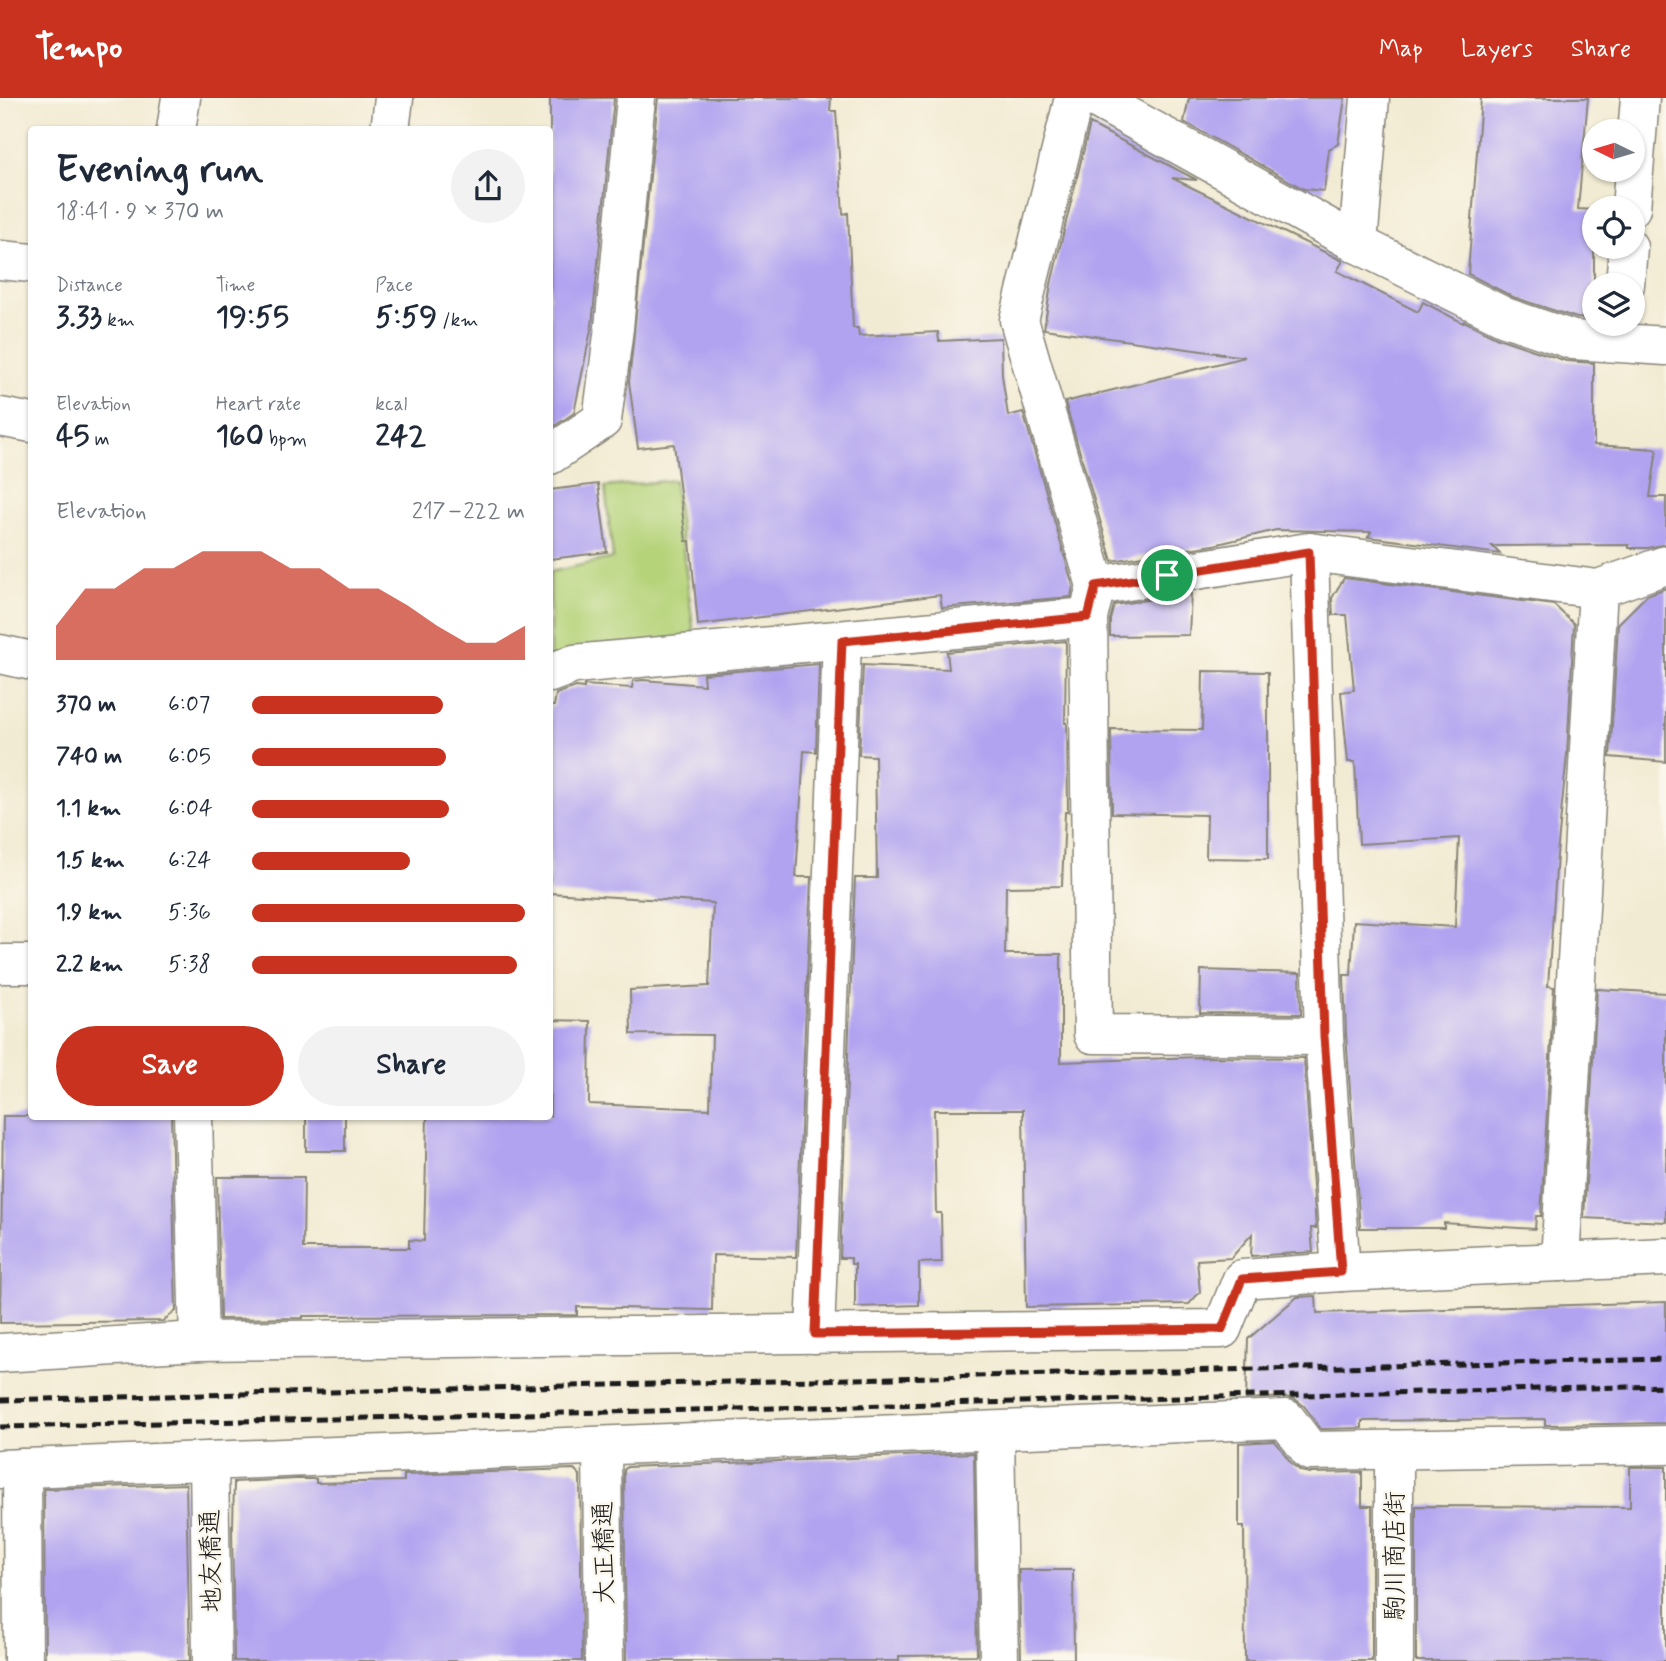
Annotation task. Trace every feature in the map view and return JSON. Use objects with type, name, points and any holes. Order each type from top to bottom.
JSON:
[{"type":"street","points":[[177,126],[181,98]]},
{"type":"street","points":[[390,126],[394,98]]},
{"type":"street","points":[[553,453],[602,420],[614,328],[636,98]]},
{"type":"street","points":[[1074,98],[1019,320],[1092,602],[1093,1034],[1324,1036]]},
{"type":"street","points":[[1095,98],[1358,244],[1505,317],[1573,340],[1601,336]]},
{"type":"street","points":[[1358,244],[1370,98]]},
{"type":"street","points":[[1632,196],[1640,98]]},
{"type":"street","points":[[0,260],[28,263]]},
{"type":"street","points":[[1633,336],[1666,345]]},
{"type":"street","points":[[0,417],[28,423]]},
{"type":"street","points":[[1309,552],[1324,1036],[1341,1272]]},
{"type":"street","points":[[553,673],[575,664],[842,641],[1092,602],[1309,552],[1598,589],[1666,565]]},
{"type":"street","points":[[1560,1262],[1598,589]]},
{"type":"street","points":[[815,1334],[842,641]]},
{"type":"street","points":[[0,654],[28,660]]},
{"type":"street","points":[[0,964],[28,964]]},
{"type":"street","points":[[193,1120],[199,1340]]},
{"type":"street","points":[[0,1353],[199,1340],[1222,1329],[1242,1279],[1666,1257]]},
{"type":"street","points":[[23,1661],[11,1468],[1286,1419],[1310,1451],[1666,1445]]},
{"type":"street","points":[[995,1431],[999,1661]]},
{"type":"street","name":"大正橋通","points":[[602,1446],[604,1661]]},
{"type":"street","name":"駒川商店街","points":[[1394,1450],[1394,1661]]},
{"type":"street","name":"地友橋通","points":[[209,1461],[212,1661]]},
{"type":"green space","points":[[674,480],[695,641],[553,659],[553,571],[613,558],[605,487]]},
{"type":"building","points":[[550,98],[614,98],[592,325],[574,413],[553,427],[553,126],[550,126]]},
{"type":"building","points":[[658,98],[831,98],[830,111],[836,111],[843,214],[848,213],[853,328],[858,328],[859,336],[938,332],[939,341],[1001,338],[1002,375],[1008,416],[1023,412],[1073,586],[1071,597],[942,608],[940,595],[698,625],[690,541],[686,541],[674,444],[638,448],[629,382]]},
{"type":"building","points":[[1189,98],[1345,98],[1338,144],[1329,149],[1324,191],[1304,189],[1184,122]]},
{"type":"building","points":[[1481,98],[1588,98],[1586,119],[1582,119],[1578,209],[1582,209],[1582,259],[1594,259],[1594,273],[1582,273],[1582,318],[1513,297],[1468,274]]},
{"type":"building","points":[[1090,124],[1197,180],[1172,178],[1343,261],[1337,271],[1418,312],[1423,302],[1498,338],[1566,361],[1594,363],[1594,445],[1657,449],[1650,497],[1666,497],[1666,544],[1648,548],[1629,548],[1629,545],[1492,546],[1500,554],[1368,537],[1371,532],[1276,530],[1214,545],[1112,561],[1065,402],[1245,357],[1044,329],[1051,284]]},
{"type":"building","points":[[598,484],[607,552],[553,559],[553,490]]},
{"type":"building","points":[[1344,578],[1554,605],[1574,624],[1567,754],[1548,986],[1554,987],[1541,1216],[1536,1216],[1535,1229],[1444,1223],[1444,1228],[1360,1228],[1344,975],[1351,975],[1354,921],[1455,927],[1459,838],[1359,844],[1355,762],[1348,762],[1341,692],[1354,690],[1347,615],[1333,615],[1332,598]]},
{"type":"building","points":[[1666,588],[1666,762],[1610,757],[1618,624],[1647,595]]},
{"type":"building","points":[[1191,593],[1189,635],[1110,636],[1114,605]]},
{"type":"building","points":[[1066,641],[1068,812],[1065,812],[1062,886],[1006,887],[1005,954],[1061,954],[1061,1062],[1198,1057],[1304,1058],[1316,1228],[1311,1228],[1313,1252],[1251,1256],[1252,1234],[1231,1258],[1197,1260],[1200,1292],[1189,1304],[1026,1307],[1023,1110],[934,1110],[936,1213],[941,1213],[942,1262],[919,1263],[919,1305],[855,1307],[855,1264],[851,1264],[851,1258],[840,1258],[855,878],[877,878],[875,756],[859,755],[863,665],[949,669],[947,652]]},
{"type":"building","points":[[819,664],[816,752],[804,751],[796,877],[811,877],[796,1257],[713,1255],[712,1310],[577,1307],[577,1315],[220,1319],[217,1177],[304,1177],[303,1248],[409,1248],[409,1240],[424,1241],[427,1120],[553,1120],[553,1020],[590,1021],[589,1104],[710,1109],[712,1035],[631,1034],[630,990],[709,986],[713,903],[553,893],[553,706],[556,694],[576,687],[584,688],[584,685],[632,688],[633,681],[643,680],[704,685],[703,674]]},
{"type":"building","points":[[1203,671],[1268,672],[1268,859],[1206,858],[1207,815],[1112,813],[1111,729],[1202,730]]},
{"type":"building","points":[[1201,970],[1300,973],[1301,1014],[1200,1013]]},
{"type":"building","points":[[1597,989],[1666,993],[1666,1222],[1584,1218]]},
{"type":"building","points":[[3,1116],[28,1116],[28,1120],[171,1120],[176,1311],[163,1321],[0,1323]]},
{"type":"building","points":[[306,1120],[345,1120],[345,1151],[306,1151]]},
{"type":"building","points":[[1316,1296],[1317,1313],[1666,1302],[1666,1423],[1545,1425],[1545,1419],[1362,1421],[1362,1428],[1321,1429],[1304,1406],[1295,1399],[1246,1399],[1248,1339],[1297,1297]]},
{"type":"building","points":[[1275,1441],[1292,1464],[1301,1471],[1362,1472],[1362,1506],[1372,1506],[1372,1661],[1245,1661],[1244,1527],[1239,1527],[1239,1443]]},
{"type":"building","points":[[974,1453],[977,1655],[899,1656],[899,1661],[626,1661],[624,1470],[627,1467]]},
{"type":"building","points":[[1630,1467],[1666,1467],[1666,1661],[1416,1661],[1416,1506],[1630,1507]]},
{"type":"building","points":[[574,1469],[580,1475],[582,1661],[234,1661],[234,1482],[297,1479],[316,1479],[316,1483],[404,1481],[404,1475]]},
{"type":"building","points":[[186,1484],[190,1661],[45,1661],[44,1489]]},
{"type":"building","points":[[1019,1570],[1073,1570],[1074,1659],[1021,1659]]},
{"type":"railway","points":[[0,1400],[1666,1359]]},
{"type":"railway","points":[[0,1427],[1666,1386]]},
{"type":"route","points":[[1309,552],[1324,1036],[1341,1272],[1242,1279],[1222,1329],[815,1334],[842,641],[1088,617],[1096,586],[1167,575],[1309,552]]}]
